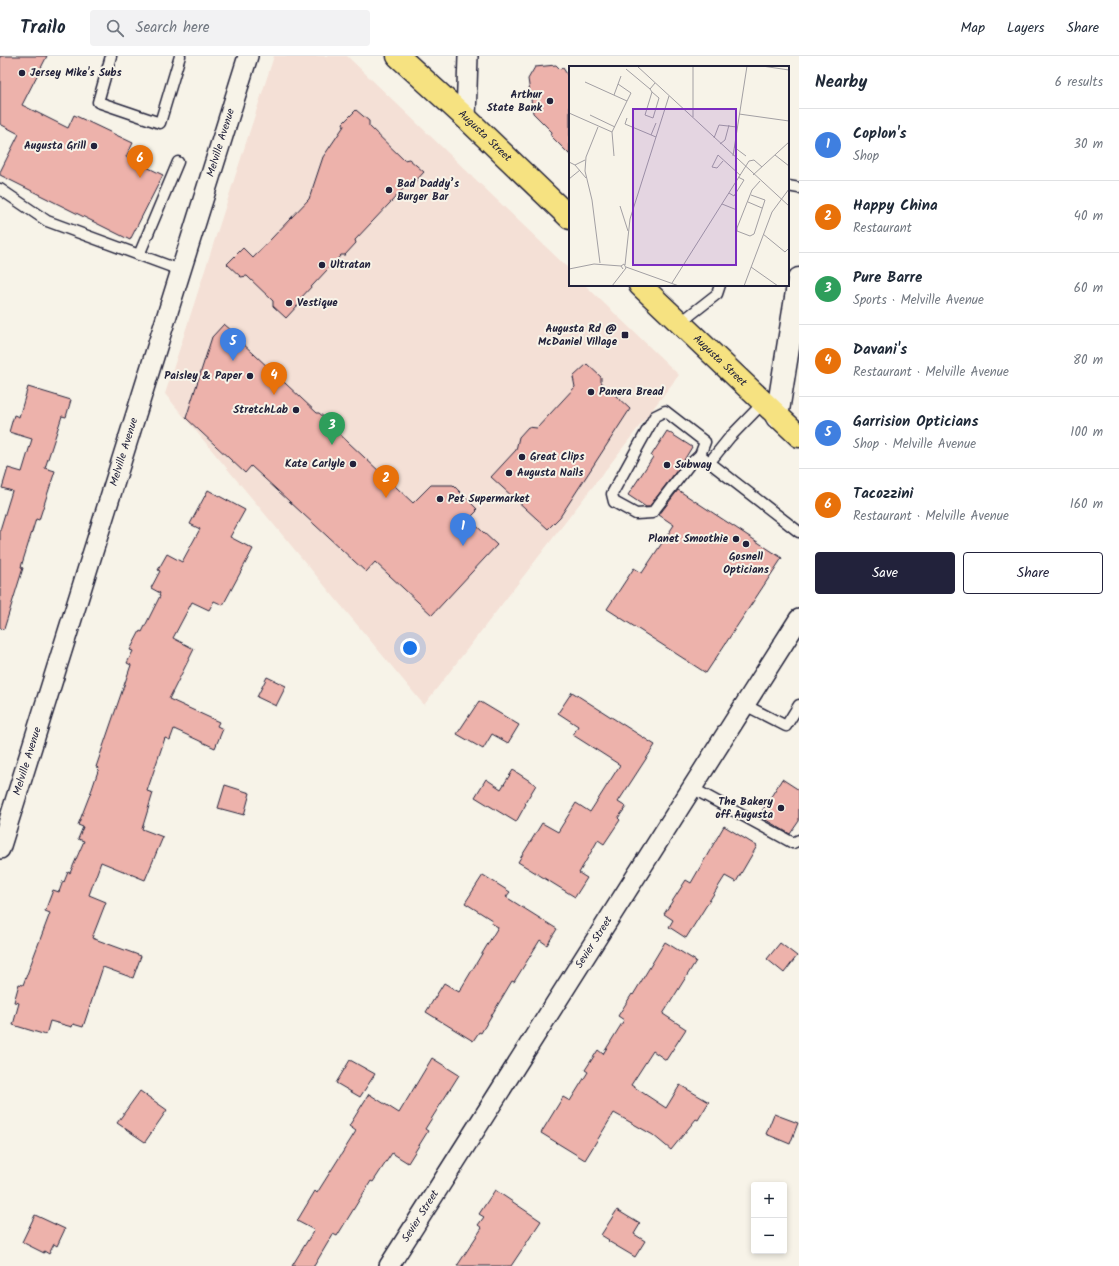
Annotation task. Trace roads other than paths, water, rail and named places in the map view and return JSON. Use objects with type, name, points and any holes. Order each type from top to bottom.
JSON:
[{"type":"main road","name":"Augusta Street","points":[[398,56],[466,118],[569,217]]},
{"type":"main road","name":"Augusta Street","points":[[641,286],[799,436]]},
{"type":"street","name":"Melville Avenue","points":[[0,849],[248,56]]},
{"type":"street","points":[[466,118],[468,56]]},
{"type":"street","points":[[770,410],[794,350],[799,279]]},
{"type":"street","name":"Sevier Street","points":[[389,1266],[799,619]]},
{"type":"lane","points":[[112,56],[98,102],[160,123],[180,56]]},
{"type":"lane","points":[[139,255],[178,162]]},
{"type":"lane","points":[[789,186],[799,188]]},
{"type":"lane","points":[[0,189],[47,221],[180,270]]},
{"type":"lane","points":[[680,323],[717,294],[720,286]]},
{"type":"lane","points":[[709,463],[730,437],[770,410]]},
{"type":"lane","points":[[665,411],[705,442],[700,455],[689,465],[652,513],[636,514],[614,502],[612,494],[655,416],[665,411]]},
{"type":"lane","points":[[700,455],[799,532]]},
{"type":"lane","points":[[745,705],[786,726],[799,705]]},
{"type":"lane","points":[[692,788],[793,843],[799,840]]},
{"type":"place","name":"Jersey Mike's Subs","points":[[22,73]]},
{"type":"place","name":"Arthur State Bank","points":[[550,101]]},
{"type":"place","name":"Augusta Grill","points":[[94,146]]},
{"type":"place","name":"Tacozzini","points":[[140,178]]},
{"type":"place","name":"Bad Daddy’s Burger Bar","points":[[389,190]]},
{"type":"place","name":"Ultratan","points":[[322,265]]},
{"type":"place","name":"Vestique","points":[[289,303]]},
{"type":"place","name":"Augusta Rd @ McDaniel Village","points":[[625,335]]},
{"type":"place","name":"Garrision Opticians","points":[[233,361]]},
{"type":"place","name":"Paisley & Paper","points":[[250,376]]},
{"type":"place","name":"Panera Bread","points":[[591,392]]},
{"type":"place","name":"Davani's","points":[[274,395]]},
{"type":"place","name":"StretchLab","points":[[296,410]]},
{"type":"place","name":"Pure Barre","points":[[332,445]]},
{"type":"place","name":"Great Clips","points":[[522,457]]},
{"type":"place","name":"Kate Carlyle","points":[[353,464]]},
{"type":"place","name":"Subway","points":[[667,465]]},
{"type":"place","name":"Augusta Nails","points":[[509,473]]},
{"type":"place","name":"Happy China","points":[[386,498]]},
{"type":"place","name":"Pet Supermarket","points":[[440,499]]},
{"type":"place","name":"Planet Smoothie","points":[[736,539]]},
{"type":"place","name":"Gosnell Opticians","points":[[746,544]]},
{"type":"place","name":"Coplon's","points":[[463,546]]},
{"type":"place","name":"The Bakery off Augusta","points":[[781,808]]}]
